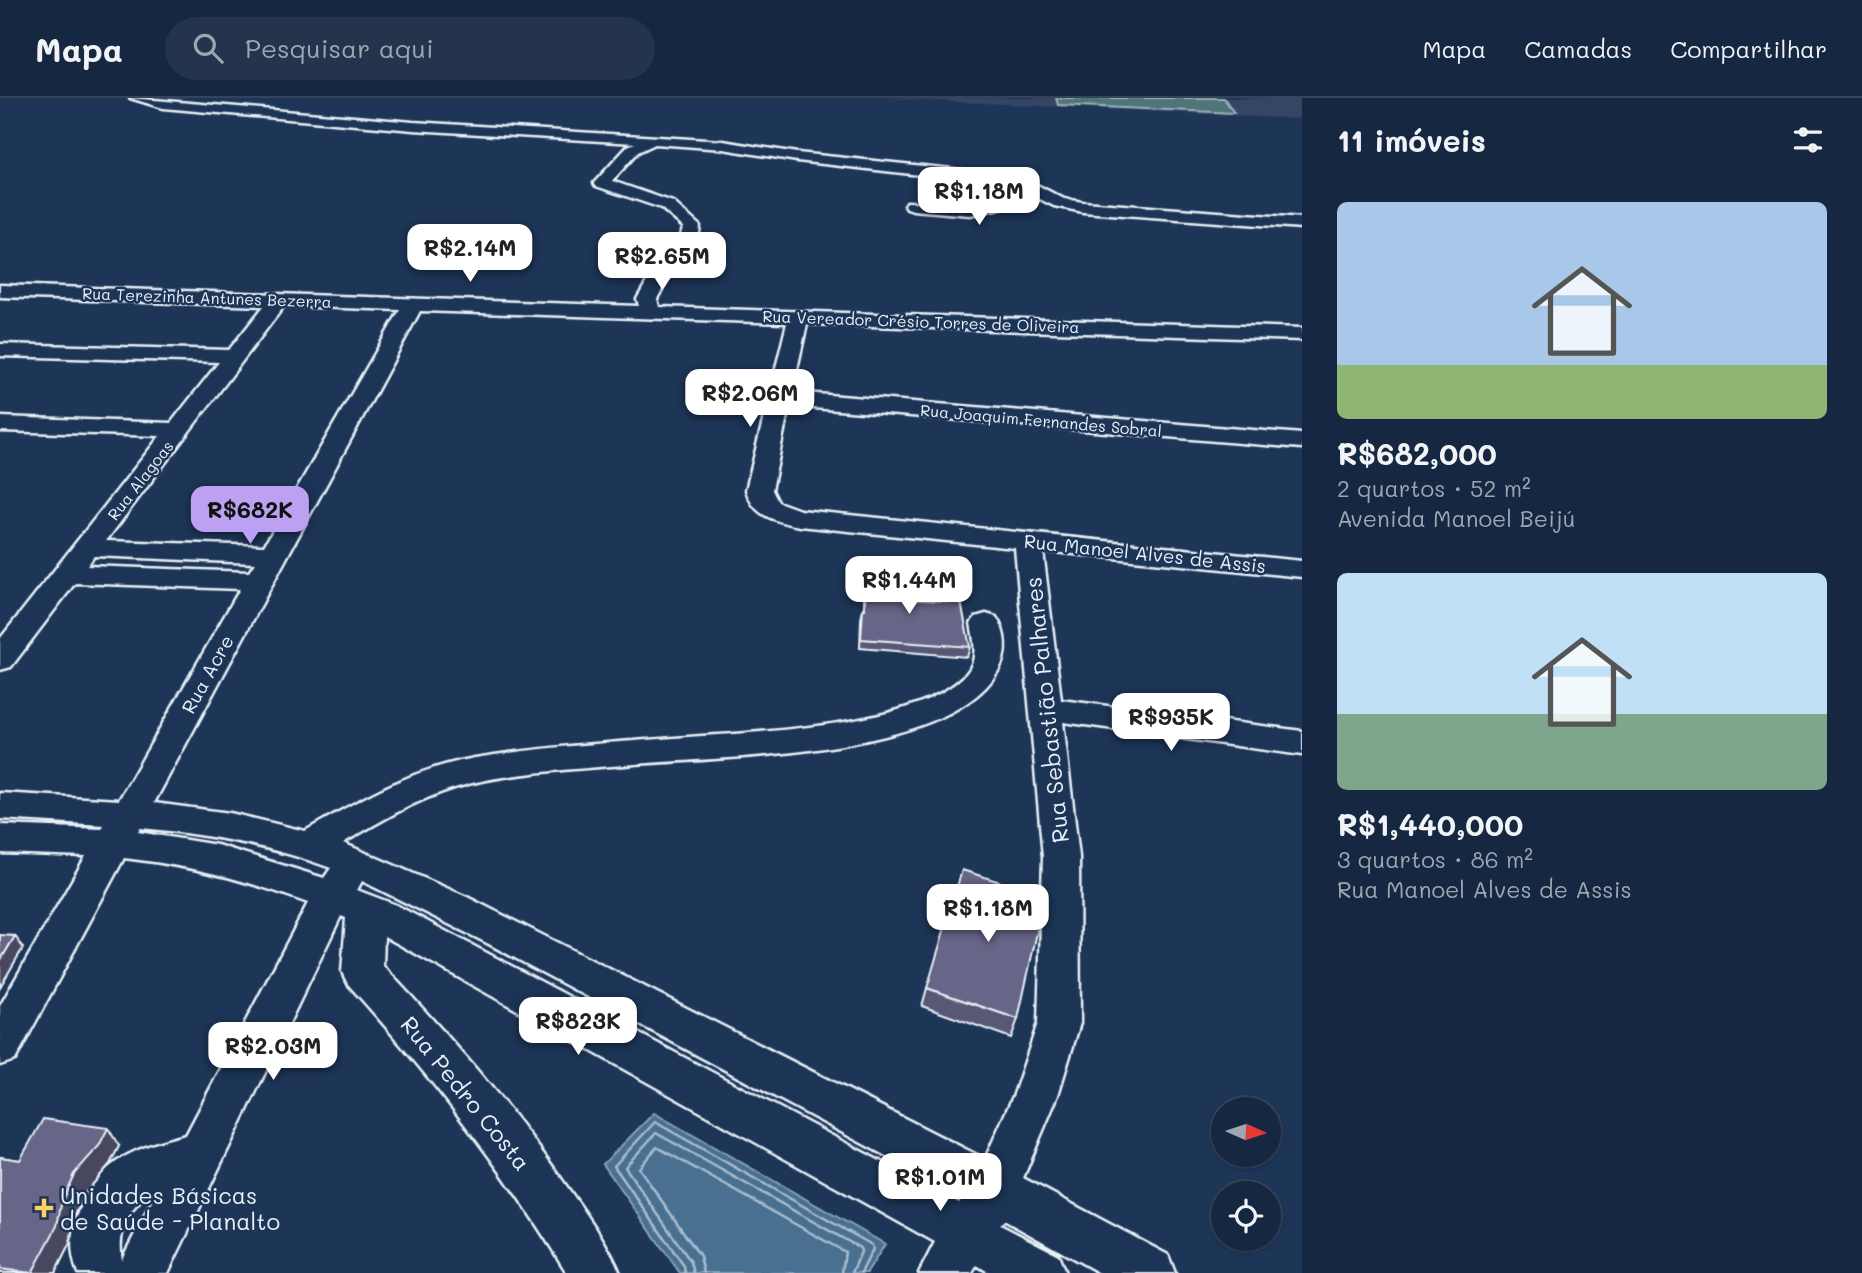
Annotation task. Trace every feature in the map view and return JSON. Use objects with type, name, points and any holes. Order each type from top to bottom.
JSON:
[{"type":"street","points":[[136,98],[163,104],[413,126],[653,139],[991,178],[1016,184],[1060,203],[1083,208],[1302,223]]},
{"type":"street","points":[[650,312],[647,299],[659,277],[688,250],[692,226],[667,205],[602,183],[633,149],[653,139]]},
{"type":"street","points":[[913,205],[970,210],[1041,194]]},
{"type":"street","points":[[0,305],[8,291]]},
{"type":"street","name":"Rua Terezinha Antunes Bezerra","points":[[8,291],[414,303]]},
{"type":"street","name":"Rua Alagoas","points":[[0,660],[279,299]]},
{"type":"street","name":"Rua Vereador Crésio Torres de Oliveira","points":[[414,303],[1302,334]]},
{"type":"street","name":"Rua Acre","points":[[0,1046],[414,303]]},
{"type":"street","points":[[780,398],[798,318]]},
{"type":"street","points":[[0,349],[235,356]]},
{"type":"street","name":"Rua Joaquim Fernandes Sobral","points":[[780,398],[1302,441]]},
{"type":"street","name":"Rua Manoel Alves de Assis","points":[[780,398],[760,490],[762,501],[769,510],[779,514],[1302,569]]},
{"type":"street","points":[[5,430],[178,430]]},
{"type":"street","name":"Rua Sebastião Palhares","points":[[944,1273],[995,1188],[1036,1095],[1059,1023],[1061,858],[1028,541]]},
{"type":"street","points":[[87,548],[273,555]]},
{"type":"street","points":[[67,574],[258,581]]},
{"type":"street","points":[[308,846],[405,791],[472,771],[560,759],[822,737],[894,723],[950,701],[977,681],[989,661],[990,644],[986,623]]},
{"type":"street","points":[[1047,709],[1302,743]]},
{"type":"street","points":[[0,806],[121,829],[191,853],[252,869],[351,889],[421,891],[995,1188],[1150,1273]]},
{"type":"street","points":[[0,839],[222,824],[308,846],[351,889],[449,951],[1040,1273]]},
{"type":"street","points":[[142,1273],[201,1154],[351,889]]},
{"type":"street","name":"Rua Pedro Costa","points":[[351,889],[362,972],[464,1084],[556,1209],[595,1273]]},
{"type":"street","points":[[103,1273],[95,1252],[96,1234],[119,1190],[136,1175],[201,1154]]},
{"type":"shaded area","points":[[877,98],[1302,98],[1302,119]]},
{"type":"green space","points":[[1056,98],[1224,98],[1234,113],[1058,105]]},
{"type":"water","points":[[654,1113],[885,1244],[867,1273],[680,1273],[603,1164]]},
{"type":"building","points":[[943,172],[972,175],[962,193],[931,192]]},
{"type":"building","points":[[865,573],[903,576],[905,599],[961,602],[970,647],[861,639],[865,609]]},
{"type":"building","points":[[962,870],[1045,896],[1018,1019],[927,988]]},
{"type":"building","points":[[0,935],[15,936],[0,961]]},
{"type":"building","name":"Unidades Básicas de Saúde - Planalto","points":[[43,1119],[108,1128],[99,1146],[74,1174],[62,1200],[57,1226],[32,1273],[0,1269],[0,1157],[20,1160]]},
{"type":"place","name":"Unidades Básicas de Saúde - Planalto","points":[[44,1208]]}]
